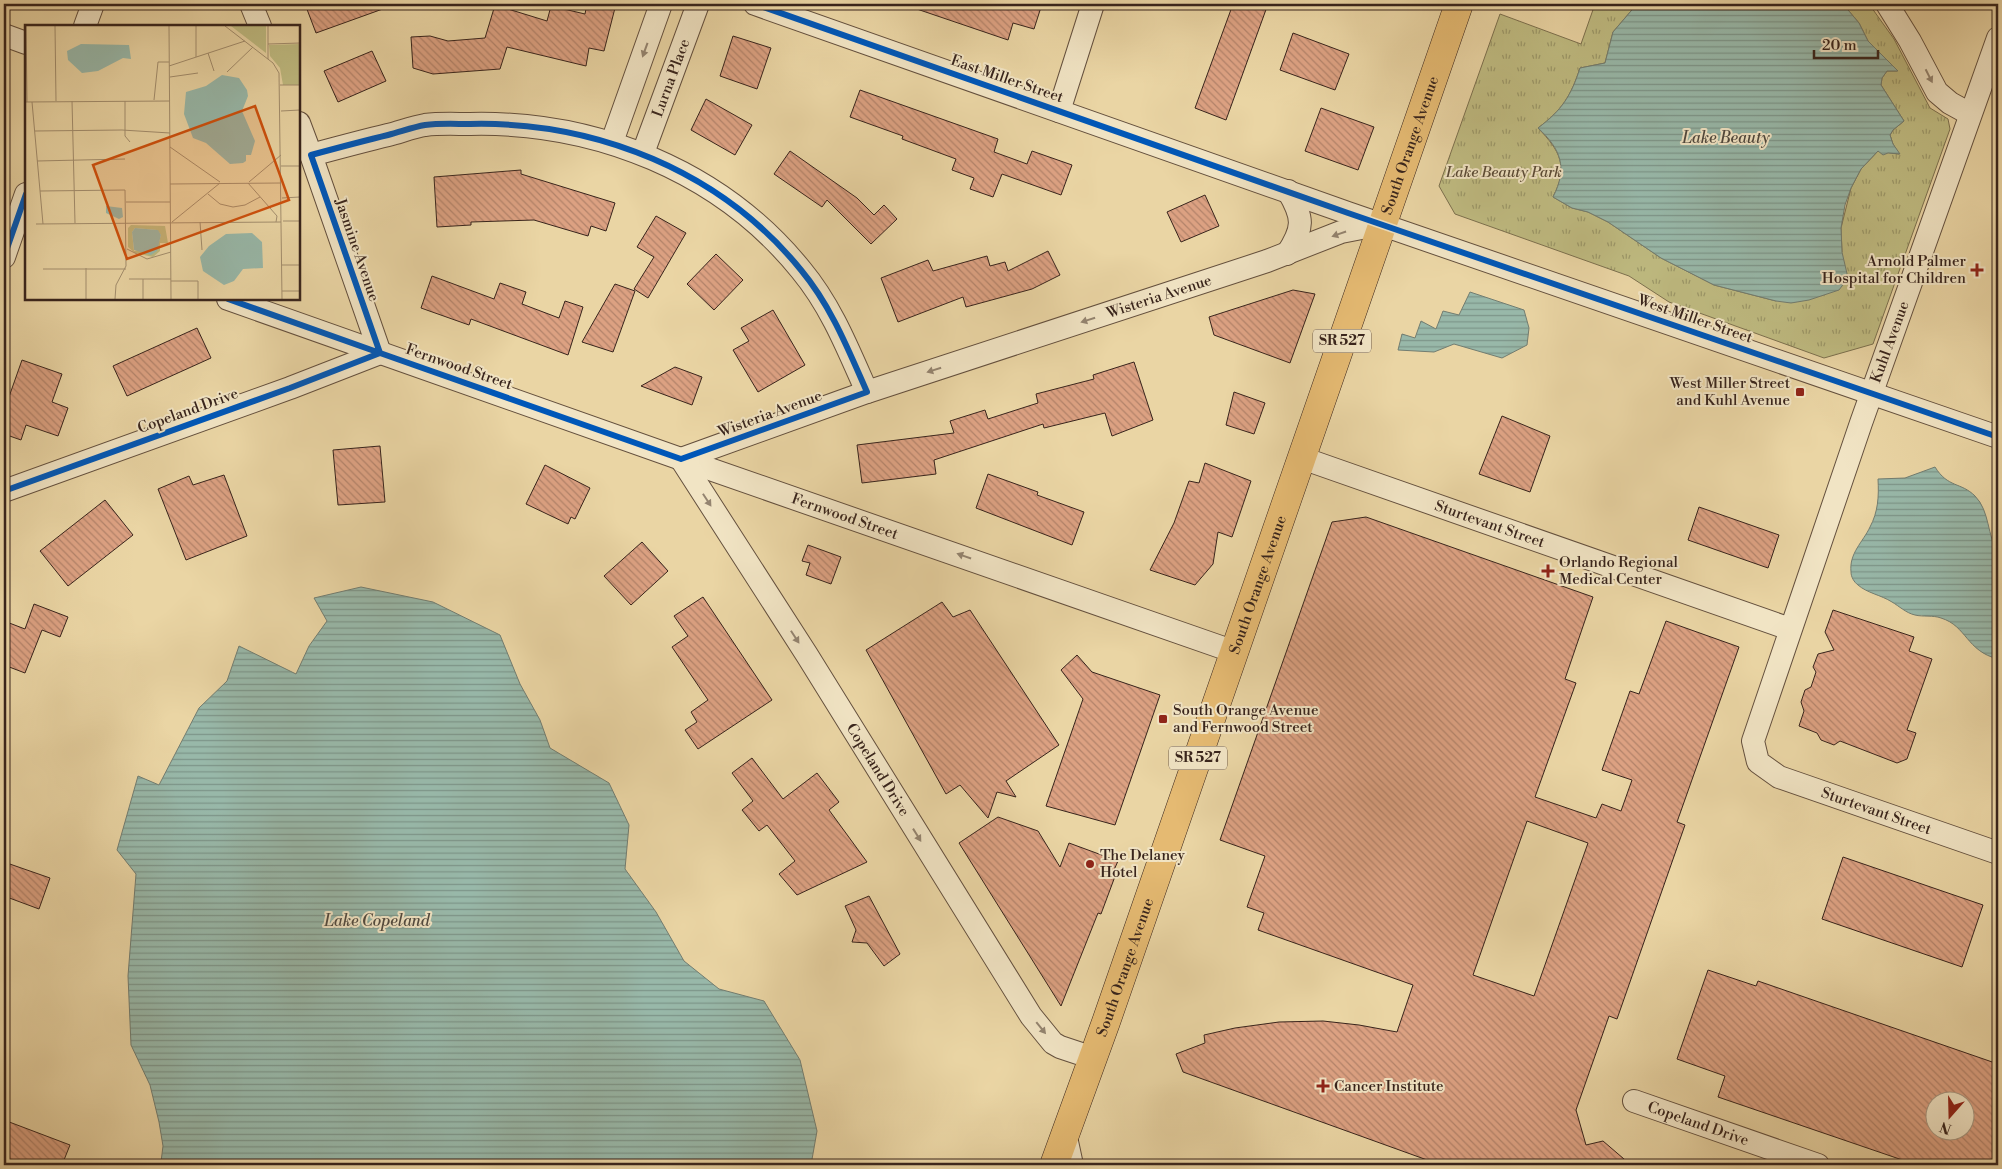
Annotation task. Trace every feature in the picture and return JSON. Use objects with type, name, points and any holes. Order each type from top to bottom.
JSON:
[{"type":"main road","name":"South Orange Avenue","points":[[1054,1165],[1066,1137],[1459,4]]},
{"type":"street","points":[[85,25],[93,4]]},
{"type":"street","points":[[251,4],[260,25]]},
{"type":"street","points":[[612,142],[661,4]]},
{"type":"street","name":"Lurna Place","points":[[643,153],[698,4]]},
{"type":"street","name":"East Miller Street","points":[[755,4],[1282,189]]},
{"type":"street","points":[[1059,111],[1093,4]]},
{"type":"street","points":[[1887,4],[1910,41],[1937,92],[1950,103],[1970,114]]},
{"type":"street","points":[[4,35],[25,43]]},
{"type":"street","name":"Kuhl Avenue","points":[[1758,762],[1754,742],[1790,629],[1998,38]]},
{"type":"street","points":[[312,154],[426,125],[502,123],[550,129],[612,142],[643,153],[687,175],[722,197],[768,233],[801,270],[831,312],[867,392]]},
{"type":"street","name":"Jasmine Avenue","points":[[300,125],[312,154],[380,353]]},
{"type":"street","points":[[1282,189],[1383,224]]},
{"type":"street","points":[[1282,189],[1298,207],[1301,218],[1296,240],[1287,254]]},
{"type":"street","points":[[4,257],[21,225],[25,200]]},
{"type":"street","name":"Wisteria Avenue","points":[[681,459],[867,392],[1287,254],[1341,232],[1383,224]]},
{"type":"street","name":"West Miller Street","points":[[1383,224],[1998,436]]},
{"type":"street","name":"Fernwood Street","points":[[231,300],[1235,652]]},
{"type":"street","name":"Copeland Drive","points":[[4,491],[290,388],[380,353]]},
{"type":"street","name":"Sturtevant Street","points":[[1302,458],[1790,629]]},
{"type":"street","name":"Copeland Drive","points":[[681,459],[802,647],[1031,1016],[1053,1043],[1093,1058]]},
{"type":"street","name":"Sturtevant Street","points":[[1758,762],[1779,777],[1998,853]]},
{"type":"street","name":"Copeland Drive","points":[[1634,1101],[1818,1165]]},
{"type":"street","points":[[1066,1137],[1072,1165]]},
{"type":"green space","name":"Lake Beauty Park","points":[[1595,4],[1637,4],[1613,32],[1605,63],[1580,68],[1565,102],[1538,128],[1552,144],[1560,160],[1560,176],[1553,197],[1572,208],[1588,212],[1608,222],[1661,258],[1714,285],[1776,301],[1842,252],[1841,228],[1851,188],[1861,169],[1878,151],[1899,154],[1890,135],[1904,121],[1881,85],[1882,78],[1887,71],[1897,71],[1868,41],[1859,23],[1843,4],[1869,4],[1894,39],[1930,108],[1948,119],[1950,129],[1873,344],[1824,358],[1669,302],[1629,276],[1455,214],[1439,186],[1500,14],[1581,44]]},
{"type":"water","name":"Lake Beauty","points":[[1637,4],[1843,4],[1859,23],[1868,41],[1898,71],[1887,71],[1882,78],[1881,85],[1904,121],[1890,135],[1893,144],[1900,154],[1888,153],[1883,155],[1878,151],[1861,169],[1851,188],[1845,205],[1841,228],[1842,252],[1848,278],[1839,290],[1809,300],[1791,303],[1714,285],[1661,258],[1608,222],[1588,212],[1572,208],[1553,197],[1560,177],[1560,160],[1557,151],[1538,128],[1565,102],[1580,68],[1605,63],[1613,32]]},
{"type":"water","points":[[1470,292],[1524,310],[1529,328],[1527,345],[1502,358],[1454,344],[1434,352],[1398,350],[1402,334],[1415,338],[1421,321],[1436,329],[1443,311],[1459,315]]},
{"type":"water","points":[[1935,467],[1950,482],[1975,496],[1986,516],[1994,546],[1998,553],[1998,659],[1979,650],[1950,622],[1938,617],[1918,616],[1909,613],[1888,600],[1862,588],[1855,582],[1852,576],[1851,565],[1854,553],[1875,516],[1878,498],[1878,479],[1905,478]]},
{"type":"water","name":"Lake Copeland","points":[[361,587],[433,602],[500,635],[520,684],[540,720],[550,748],[609,783],[629,825],[625,869],[656,912],[684,961],[719,989],[764,1001],[800,1060],[817,1131],[811,1165],[157,1165],[161,1162],[163,1146],[159,1122],[150,1085],[131,1045],[128,976],[136,874],[117,850],[138,776],[159,785],[199,708],[227,681],[239,646],[296,674],[309,646],[327,621],[314,598]]},
{"type":"building","points":[[305,4],[391,4],[391,6],[316,33]]},
{"type":"building","points":[[587,4],[616,4],[604,51],[589,48],[586,66],[507,47],[500,69],[433,74],[413,68],[411,37],[430,36],[448,41],[485,38],[495,5],[547,21],[551,6],[585,14]]},
{"type":"building","points":[[909,4],[1042,4],[1034,29],[1013,23],[1008,40],[908,6]]},
{"type":"building","points":[[1233,4],[1268,4],[1226,120],[1195,108]]},
{"type":"building","points":[[1293,33],[1349,54],[1335,90],[1280,70]]},
{"type":"building","points":[[733,36],[771,48],[757,89],[720,76]]},
{"type":"building","points":[[372,51],[386,81],[338,102],[324,71]]},
{"type":"building","points":[[860,90],[998,139],[994,152],[1027,164],[1032,151],[1072,165],[1061,195],[1002,174],[993,197],[970,189],[974,178],[952,170],[956,159],[902,139],[903,136],[850,117]]},
{"type":"building","points":[[706,99],[752,125],[735,155],[691,130]]},
{"type":"building","points":[[1321,108],[1374,127],[1358,170],[1305,151]]},
{"type":"building","points":[[790,151],[857,198],[874,215],[884,205],[897,219],[871,244],[827,200],[822,207],[774,174]]},
{"type":"building","points":[[521,170],[521,174],[615,203],[606,231],[591,226],[588,236],[534,220],[471,222],[471,225],[437,227],[434,177]]},
{"type":"building","points":[[1205,195],[1219,226],[1181,242],[1167,212]]},
{"type":"building","points":[[656,216],[686,233],[648,298],[634,289],[654,257],[637,247]]},
{"type":"building","points":[[1048,251],[1060,275],[1032,289],[966,307],[963,297],[898,322],[881,278],[928,260],[933,271],[987,256],[990,266],[1005,262],[1008,271]]},
{"type":"building","points":[[716,254],[743,280],[714,310],[687,284]]},
{"type":"building","points":[[432,276],[494,299],[500,283],[526,292],[522,304],[559,318],[565,301],[583,307],[568,355],[471,319],[469,325],[421,308]]},
{"type":"building","points":[[615,284],[635,291],[613,352],[582,342]]},
{"type":"building","points":[[1293,290],[1315,294],[1290,363],[1214,335],[1209,317]]},
{"type":"building","points":[[773,310],[805,365],[758,392],[733,350],[749,341],[741,328]]},
{"type":"building","points":[[197,328],[211,358],[127,396],[113,366]]},
{"type":"building","points":[[22,360],[62,374],[52,402],[68,408],[58,436],[26,425],[21,440],[4,434],[4,411]]},
{"type":"building","points":[[1134,362],[1153,420],[1112,436],[1105,413],[1044,428],[1043,424],[934,460],[936,474],[862,483],[857,445],[954,433],[950,421],[985,410],[988,419],[1038,403],[1036,394],[1094,379],[1093,375]]},
{"type":"building","points":[[675,367],[702,377],[692,405],[641,386]]},
{"type":"building","points":[[1234,392],[1265,403],[1254,434],[1226,425]]},
{"type":"building","points":[[1502,416],[1550,436],[1530,492],[1479,474]]},
{"type":"building","points":[[380,446],[385,502],[338,505],[333,450]]},
{"type":"building","points":[[1205,463],[1251,481],[1232,537],[1218,532],[1213,564],[1195,585],[1150,570],[1174,523],[1189,481],[1199,483]]},
{"type":"building","points":[[545,465],[590,488],[575,519],[571,517],[568,524],[526,504]]},
{"type":"building","points":[[988,474],[1038,492],[1037,495],[1084,512],[1072,545],[976,508]]},
{"type":"building","points":[[224,475],[247,536],[186,560],[158,489],[189,476],[193,485]]},
{"type":"building","points":[[105,500],[133,535],[68,586],[40,551]]},
{"type":"building","points":[[1699,507],[1779,535],[1768,568],[1688,540]]},
{"type":"building","points":[[1366,517],[1593,597],[1565,679],[1576,683],[1535,797],[1596,818],[1602,804],[1621,811],[1632,780],[1602,770],[1630,691],[1639,694],[1666,621],[1739,647],[1677,822],[1685,825],[1617,1019],[1609,1016],[1576,1110],[1586,1145],[1603,1141],[1631,1165],[1441,1165],[1183,1072],[1176,1054],[1205,1043],[1204,1035],[1235,1028],[1279,1022],[1323,1021],[1397,1032],[1413,985],[1258,930],[1264,913],[1247,907],[1265,856],[1220,840],[1332,522]],"holes":[[[1527,821],[1588,843],[1534,996],[1473,975]]]},
{"type":"building","points":[[642,542],[668,571],[631,605],[604,576]]},
{"type":"building","points":[[808,545],[841,557],[831,584],[806,575],[810,563],[802,561]]},
{"type":"building","points":[[703,597],[772,700],[698,749],[685,730],[697,722],[691,712],[708,700],[672,647],[688,636],[674,616]]},
{"type":"building","points":[[942,602],[953,617],[970,610],[1059,745],[1006,781],[1016,797],[997,792],[988,818],[960,785],[946,794],[866,650]]},
{"type":"building","points":[[34,604],[68,617],[60,637],[42,630],[25,673],[4,665],[4,621],[25,629]]},
{"type":"building","points":[[1833,610],[1914,637],[1909,651],[1932,659],[1907,730],[1916,733],[1907,759],[1897,763],[1840,741],[1834,745],[1821,740],[1817,733],[1799,726],[1804,711],[1801,702],[1805,690],[1811,687],[1816,672],[1813,667],[1818,654],[1834,650],[1825,632]]},
{"type":"building","points":[[1077,655],[1092,672],[1160,695],[1115,825],[1046,806],[1083,699],[1061,670]]},
{"type":"building","points":[[752,758],[783,799],[817,773],[839,802],[829,810],[867,862],[797,895],[779,874],[795,861],[767,825],[759,831],[742,810],[753,801],[732,773]]},
{"type":"building","points":[[998,817],[1038,831],[1060,867],[1069,843],[1118,861],[1114,870],[1117,871],[1101,914],[1098,913],[1061,1006],[959,843]]},
{"type":"building","points":[[1843,857],[1983,905],[1962,967],[1822,919]]},
{"type":"building","points":[[4,862],[50,878],[39,909],[4,896]]},
{"type":"building","points":[[869,896],[900,954],[884,966],[867,943],[852,942],[856,930],[845,906]]},
{"type":"building","points":[[1708,970],[1756,986],[1758,981],[1998,1064],[1998,1165],[1917,1165],[1718,1097],[1725,1076],[1677,1059]]},
{"type":"building","points":[[4,1120],[70,1145],[62,1165],[4,1165]]},
{"type":"cycle path","points":[[755,4],[1348,213],[1998,437]]},
{"type":"cycle path","points":[[425,125],[517,125],[564,132],[609,143],[653,159],[694,180],[733,205],[769,235],[812,284],[838,328],[867,392],[681,459],[380,353],[311,155],[425,125]]},
{"type":"cycle path","points":[[4,257],[25,197]]},
{"type":"cycle path","points":[[231,300],[380,353]]},
{"type":"cycle path","points":[[4,491],[290,388],[380,353]]},
{"type":"place","name":"Arnold Palmer Hospital for Children","points":[[1977,270]]},
{"type":"place","name":"West Miller Street and Kuhl Avenue","points":[[1800,392]]},
{"type":"place","name":"Orlando Regional Medical Center","points":[[1548,571]]},
{"type":"place","name":"South Orange Avenue and Fernwood Street","points":[[1163,719]]},
{"type":"place","name":"The Delaney Hotel","points":[[1090,864]]},
{"type":"place","name":"Cancer Institute","points":[[1323,1086]]}]
